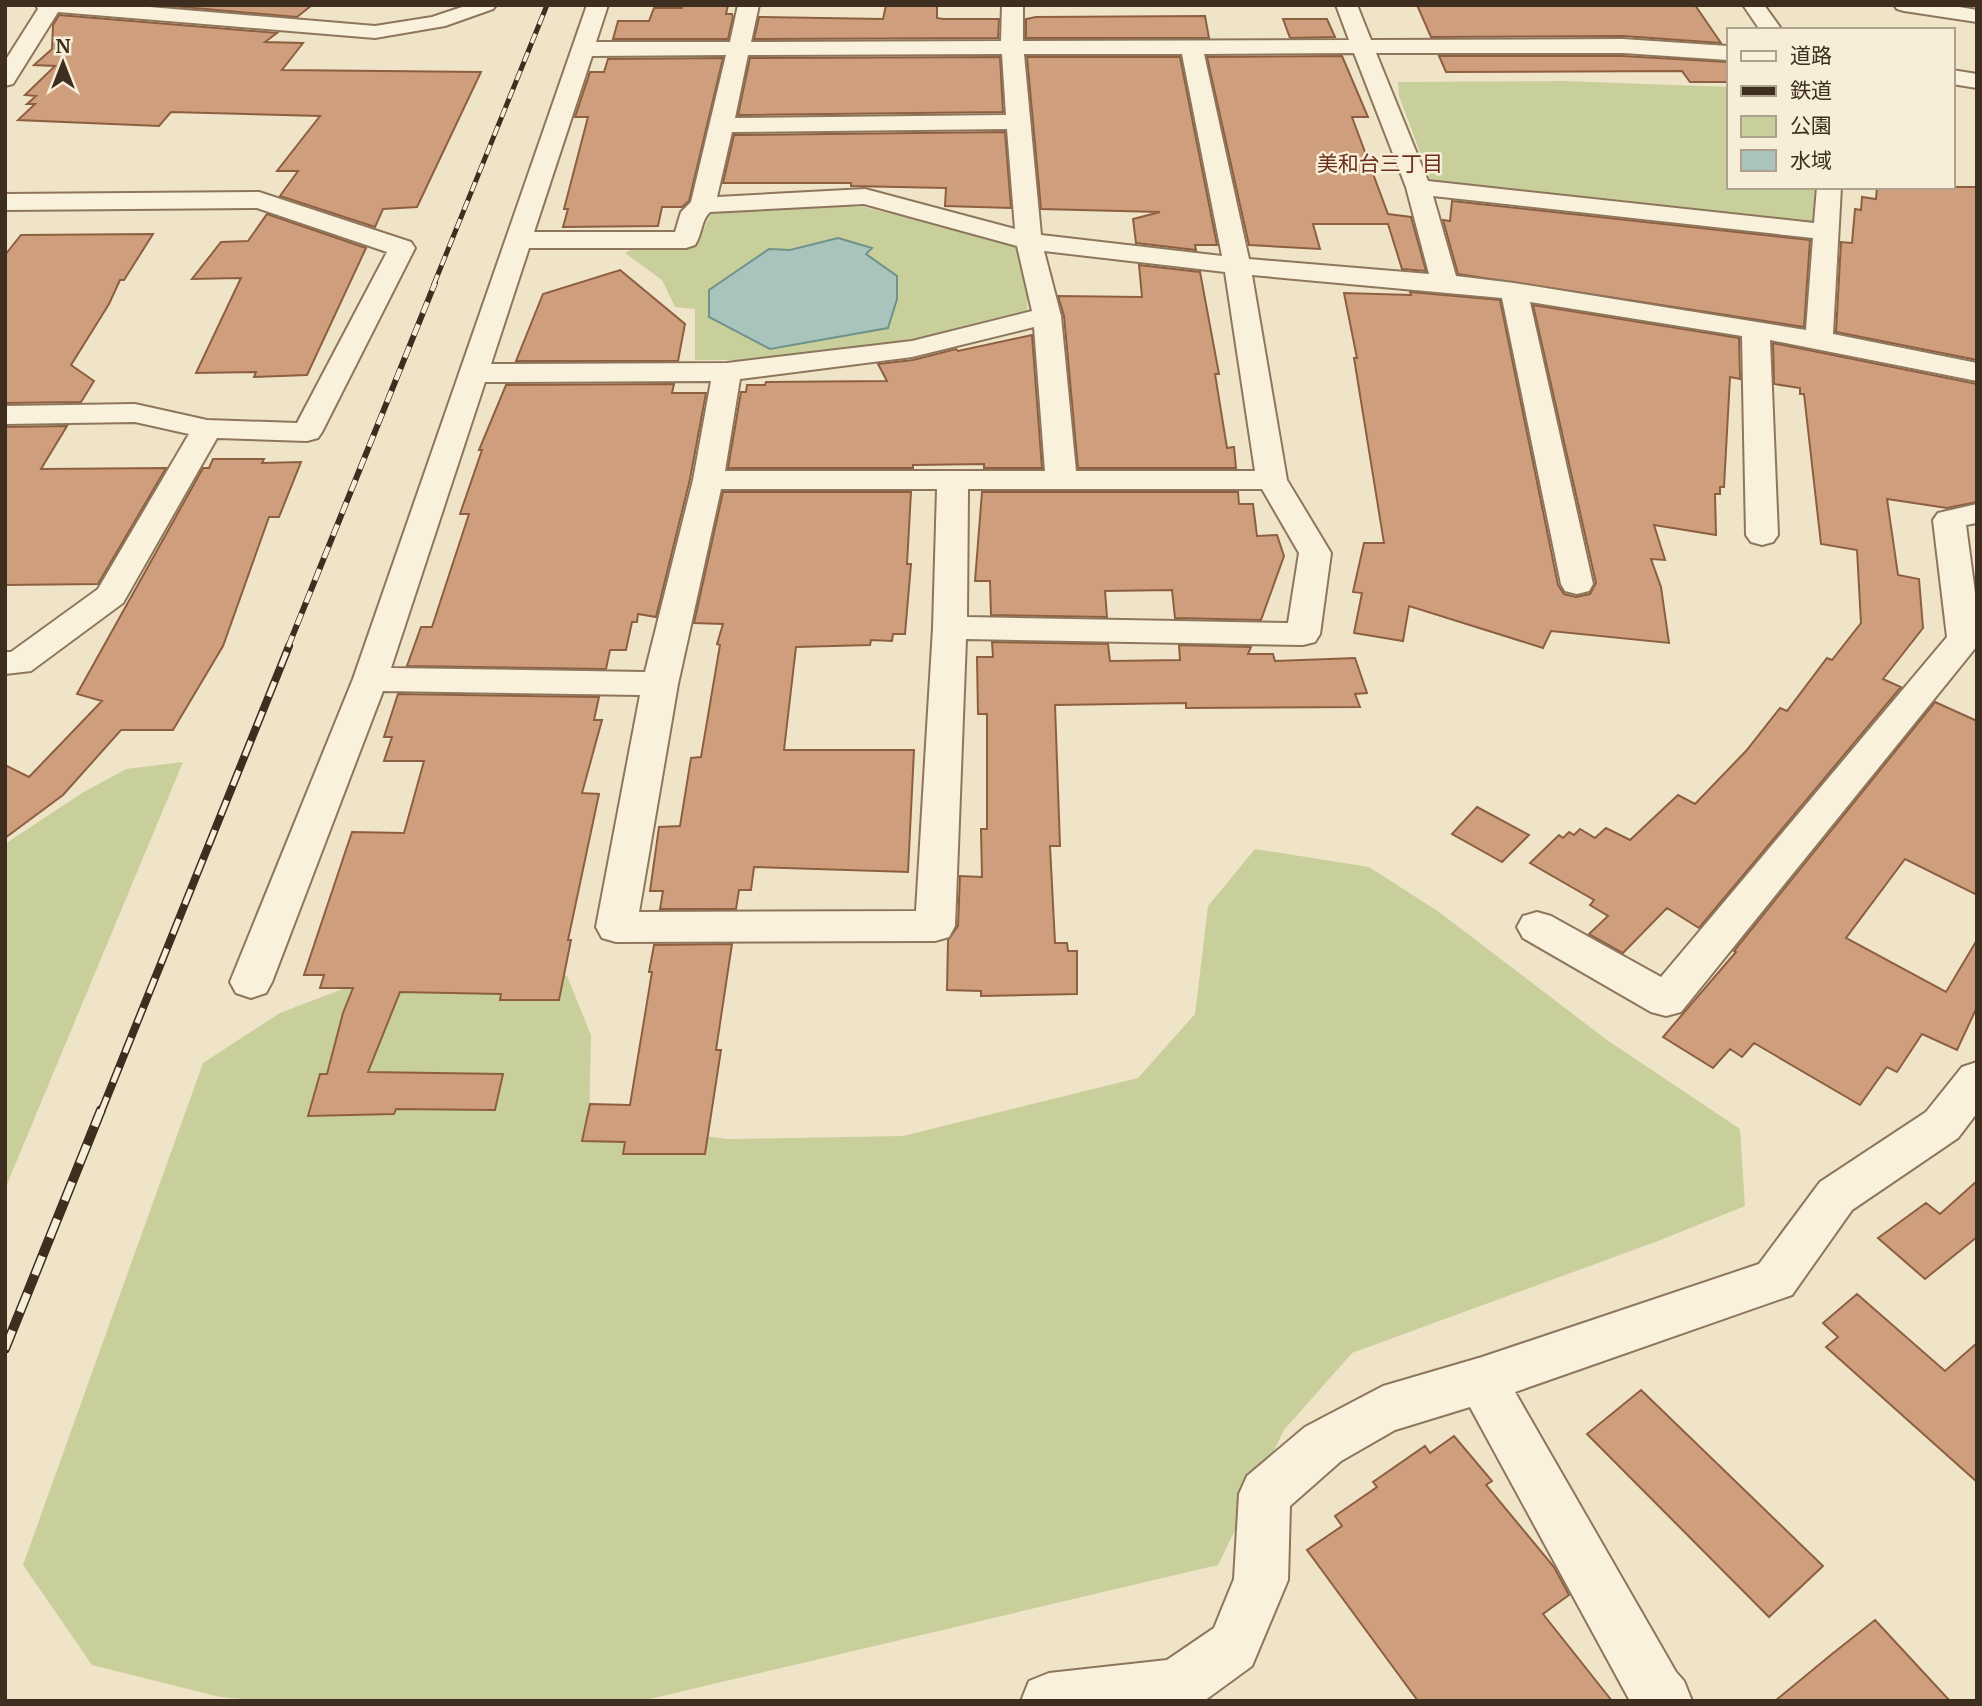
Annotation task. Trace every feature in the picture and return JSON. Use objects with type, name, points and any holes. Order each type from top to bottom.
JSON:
[{"type":"street","points":[[5,79],[49,6],[375,32],[425,26],[463,16],[486,5]]},
{"type":"street","points":[[251,982],[370,679],[521,240],[598,5]]},
{"type":"street","points":[[703,205],[749,5]]},
{"type":"street","points":[[1013,5],[1012,48],[1029,241],[1046,316],[1061,480]]},
{"type":"street","points":[[1346,5],[1418,187],[1445,283]]},
{"type":"street","points":[[1753,5],[1770,28]]},
{"type":"street","points":[[1904,5],[1977,16]]},
{"type":"street","points":[[339,30],[364,11]]},
{"type":"street","points":[[584,49],[1623,46],[1727,53]]},
{"type":"street","points":[[950,628],[1303,634],[1315,552],[1272,480],[1237,266],[1192,47]]},
{"type":"street","points":[[1954,77],[1977,81]]},
{"type":"street","points":[[722,125],[1018,122]]},
{"type":"street","points":[[1418,187],[1826,232]]},
{"type":"street","points":[[1819,340],[1829,189]]},
{"type":"street","points":[[521,240],[686,240],[694,212],[703,205],[865,196],[1029,241],[1237,266],[1514,291],[1819,340],[1977,372]]},
{"type":"street","points":[[5,202],[259,200],[402,248],[307,432],[207,429],[135,413],[5,415]]},
{"type":"street","points":[[1514,291],[1577,584]]},
{"type":"street","points":[[475,373],[727,372],[912,349],[1046,316]]},
{"type":"street","points":[[1756,331],[1762,535]]},
{"type":"street","points":[[727,372],[708,480],[660,684],[616,927],[936,926],[950,628],[953,480]]},
{"type":"street","points":[[5,663],[19,663],[111,596],[207,429]]},
{"type":"street","points":[[708,480],[1272,480]]},
{"type":"street","points":[[1537,927],[1666,1000],[1964,639],[1948,520],[1977,513]]},
{"type":"street","points":[[370,679],[660,684]]},
{"type":"street","points":[[1049,1701],[1176,1687],[1233,1647],[1261,1580],[1265,1494],[1323,1444],[1383,1410],[1482,1380],[1775,1280],[1836,1196],[1942,1125],[1977,1080]]},
{"type":"street","points":[[1482,1380],[1656,1692],[1664,1701]]},
{"type":"green space","points":[[1564,81],[1727,87],[1727,189],[1815,189],[1812,225],[1431,182],[1399,96],[1398,82]]},
{"type":"green space","points":[[818,205],[864,207],[1018,246],[1029,276],[1027,310],[888,345],[758,360],[695,360],[695,309],[675,307],[662,280],[625,253],[636,247],[695,247],[712,212]]},
{"type":"green space","points":[[183,762],[5,1189],[5,844],[82,793],[126,769]]},
{"type":"green space","points":[[1255,849],[1369,867],[1439,912],[1607,1040],[1740,1129],[1745,1206],[1658,1241],[1352,1353],[1284,1430],[1218,1565],[641,1701],[264,1701],[220,1697],[92,1665],[23,1565],[203,1063],[280,1013],[356,984],[464,961],[567,976],[591,1035],[589,1122],[728,1139],[903,1136],[1138,1078],[1195,1014],[1208,906]]},
{"type":"water","points":[[838,238],[872,248],[866,254],[897,276],[897,299],[888,328],[770,349],[709,317],[709,290],[769,249],[790,250]]},
{"type":"building","points":[[160,5],[312,5],[297,17]]},
{"type":"building","points":[[682,5],[728,5],[726,14],[732,14],[733,17],[728,39],[613,39],[618,21],[649,21],[654,8],[682,8]]},
{"type":"building","points":[[886,5],[937,5],[937,18],[943,19],[999,19],[998,38],[754,39],[759,17],[883,19]]},
{"type":"building","points":[[1417,5],[1695,5],[1721,43],[1623,36],[1431,37]]},
{"type":"building","points":[[59,15],[277,33],[265,42],[303,43],[282,70],[481,72],[417,207],[383,209],[375,227],[280,196],[298,171],[277,171],[320,116],[171,112],[159,126],[18,120],[35,104],[27,104],[36,96],[25,95],[55,66],[34,65],[52,49],[53,25]]},
{"type":"building","points":[[1205,16],[1209,38],[1026,38],[1026,19],[1036,17]]},
{"type":"building","points":[[1283,19],[1327,19],[1335,37],[1290,38]]},
{"type":"building","points":[[1342,56],[1368,117],[1352,117],[1388,214],[1411,217],[1426,271],[1402,269],[1388,224],[1313,224],[1320,249],[1249,245],[1207,57]]},
{"type":"building","points":[[1439,56],[1623,56],[1727,62],[1727,82],[1690,82],[1682,71],[1446,72]]},
{"type":"building","points":[[1000,57],[1003,112],[738,115],[750,58]]},
{"type":"building","points":[[1027,57],[1180,57],[1217,245],[1195,245],[1196,250],[1136,243],[1133,219],[1160,212],[1041,209]]},
{"type":"building","points":[[723,58],[689,201],[682,207],[662,207],[658,226],[563,227],[568,209],[564,209],[588,117],[575,117],[590,72],[604,72],[608,59]]},
{"type":"building","points":[[1005,132],[1011,208],[945,206],[946,188],[851,186],[851,183],[723,183],[734,135]]},
{"type":"building","points":[[1977,187],[1977,360],[1836,332],[1841,242],[1852,243],[1855,209],[1861,210],[1862,197],[1876,199],[1877,189]]},
{"type":"building","points":[[1452,201],[1810,240],[1804,327],[1458,274],[1443,220],[1450,221]]},
{"type":"building","points":[[267,214],[366,248],[307,375],[254,377],[256,372],[196,373],[241,278],[192,279],[221,242],[248,241]]},
{"type":"building","points":[[153,234],[124,280],[120,280],[109,304],[71,365],[94,381],[81,402],[5,403],[5,255],[21,235]]},
{"type":"building","points":[[1139,265],[1200,272],[1219,374],[1215,374],[1227,448],[1234,447],[1236,468],[1078,468],[1064,316],[1058,296],[1142,297]]},
{"type":"building","points":[[620,270],[685,324],[678,361],[516,361],[543,294]]},
{"type":"building","points":[[1410,292],[1500,300],[1558,585],[1564,594],[1576,597],[1590,594],[1596,583],[1533,305],[1739,338],[1740,379],[1730,377],[1724,487],[1720,487],[1720,494],[1715,494],[1716,535],[1654,525],[1665,560],[1651,559],[1661,587],[1669,643],[1551,631],[1543,648],[1409,606],[1403,641],[1354,633],[1362,593],[1353,592],[1364,543],[1384,543],[1354,358],[1357,358],[1344,293],[1411,295]]},
{"type":"building","points":[[1032,335],[1042,468],[984,468],[984,464],[913,465],[913,468],[728,468],[741,392],[746,392],[747,385],[765,385],[766,382],[887,381],[878,364],[913,360]]},
{"type":"building","points":[[1773,343],[1977,384],[1977,502],[1947,508],[1887,499],[1898,575],[1919,579],[1923,628],[1883,679],[1901,687],[1699,928],[1667,908],[1623,953],[1589,934],[1608,916],[1590,905],[1594,900],[1530,863],[1559,835],[1563,838],[1569,832],[1574,835],[1580,829],[1595,838],[1606,828],[1630,840],[1678,795],[1695,804],[1746,751],[1780,708],[1787,711],[1827,658],[1832,660],[1861,623],[1857,550],[1821,544],[1804,394],[1800,394],[1800,388],[1774,384]]},
{"type":"building","points":[[674,384],[672,393],[706,393],[690,479],[656,617],[638,614],[637,622],[632,622],[626,650],[610,650],[606,669],[407,666],[421,627],[432,627],[469,514],[460,514],[482,450],[479,450],[506,385]]},
{"type":"building","points":[[67,426],[41,469],[166,468],[98,584],[5,585],[5,427]]},
{"type":"building","points":[[213,459],[264,459],[262,463],[301,462],[279,517],[269,517],[223,646],[173,730],[121,730],[63,795],[5,838],[5,765],[29,777],[102,701],[77,694],[203,468],[209,468]]},
{"type":"building","points":[[723,492],[911,492],[907,564],[911,564],[905,634],[893,634],[892,641],[871,640],[870,645],[796,647],[784,750],[914,750],[908,872],[754,867],[751,890],[739,890],[736,909],[660,909],[663,891],[650,891],[659,827],[680,826],[691,758],[701,757],[720,645],[717,644],[723,624],[694,623]]},
{"type":"building","points":[[982,492],[1238,492],[1239,504],[1253,504],[1257,536],[1277,535],[1284,556],[1261,620],[1175,618],[1172,590],[1105,591],[1107,617],[991,615],[990,581],[975,581]]},
{"type":"building","points":[[992,642],[1108,644],[1110,661],[1180,660],[1179,645],[1251,647],[1248,654],[1273,654],[1275,661],[1355,658],[1367,693],[1355,694],[1360,707],[1186,708],[1186,703],[1055,705],[1060,846],[1050,846],[1055,943],[1067,943],[1068,951],[1077,951],[1077,994],[981,996],[981,991],[947,990],[948,940],[958,926],[960,876],[982,877],[981,829],[987,829],[987,714],[978,714],[977,657],[993,657]]},
{"type":"building","points":[[398,694],[599,697],[594,720],[602,720],[582,793],[599,794],[568,940],[571,940],[559,1000],[500,1000],[501,994],[400,992],[368,1072],[503,1074],[495,1110],[396,1109],[394,1114],[308,1116],[320,1074],[327,1074],[343,1013],[353,988],[320,988],[324,975],[304,975],[352,832],[404,833],[424,761],[384,761],[392,737],[384,737]]},
{"type":"building","points":[[1935,702],[1977,721],[1977,895],[1905,859],[1846,938],[1946,992],[1977,940],[1977,1007],[1957,1050],[1922,1034],[1897,1072],[1887,1067],[1860,1105],[1754,1043],[1742,1057],[1730,1049],[1713,1068],[1663,1037],[1736,952],[1734,951]]},
{"type":"building","points":[[1477,807],[1529,835],[1502,862],[1452,834]]},
{"type":"building","points":[[732,944],[716,1050],[721,1050],[705,1154],[623,1154],[625,1142],[582,1141],[590,1104],[630,1105],[654,945]]},
{"type":"building","points":[[1977,1181],[1977,1237],[1925,1279],[1878,1238],[1926,1203],[1940,1214]]},
{"type":"building","points":[[1857,1294],[1945,1371],[1977,1343],[1977,1482],[1826,1347],[1838,1337],[1823,1323]]},
{"type":"building","points":[[1641,1390],[1823,1566],[1769,1617],[1587,1434]]},
{"type":"building","points":[[1454,1436],[1492,1481],[1486,1485],[1554,1567],[1569,1595],[1543,1614],[1612,1701],[1418,1701],[1307,1550],[1342,1526],[1335,1516],[1377,1487],[1373,1482],[1425,1446],[1430,1453]]},
{"type":"building","points":[[1875,1620],[1950,1701],[1775,1701],[1832,1654]]},
{"type":"railway","points":[[434,284],[547,5]]},
{"type":"railway","points":[[288,647],[435,283]]},
{"type":"railway","points":[[101,1112],[289,646]]},
{"type":"railway","points":[[5,1349],[101,1110]]},
{"type":"district","name":"美和台三丁目","points":[[1380,163]]}]
